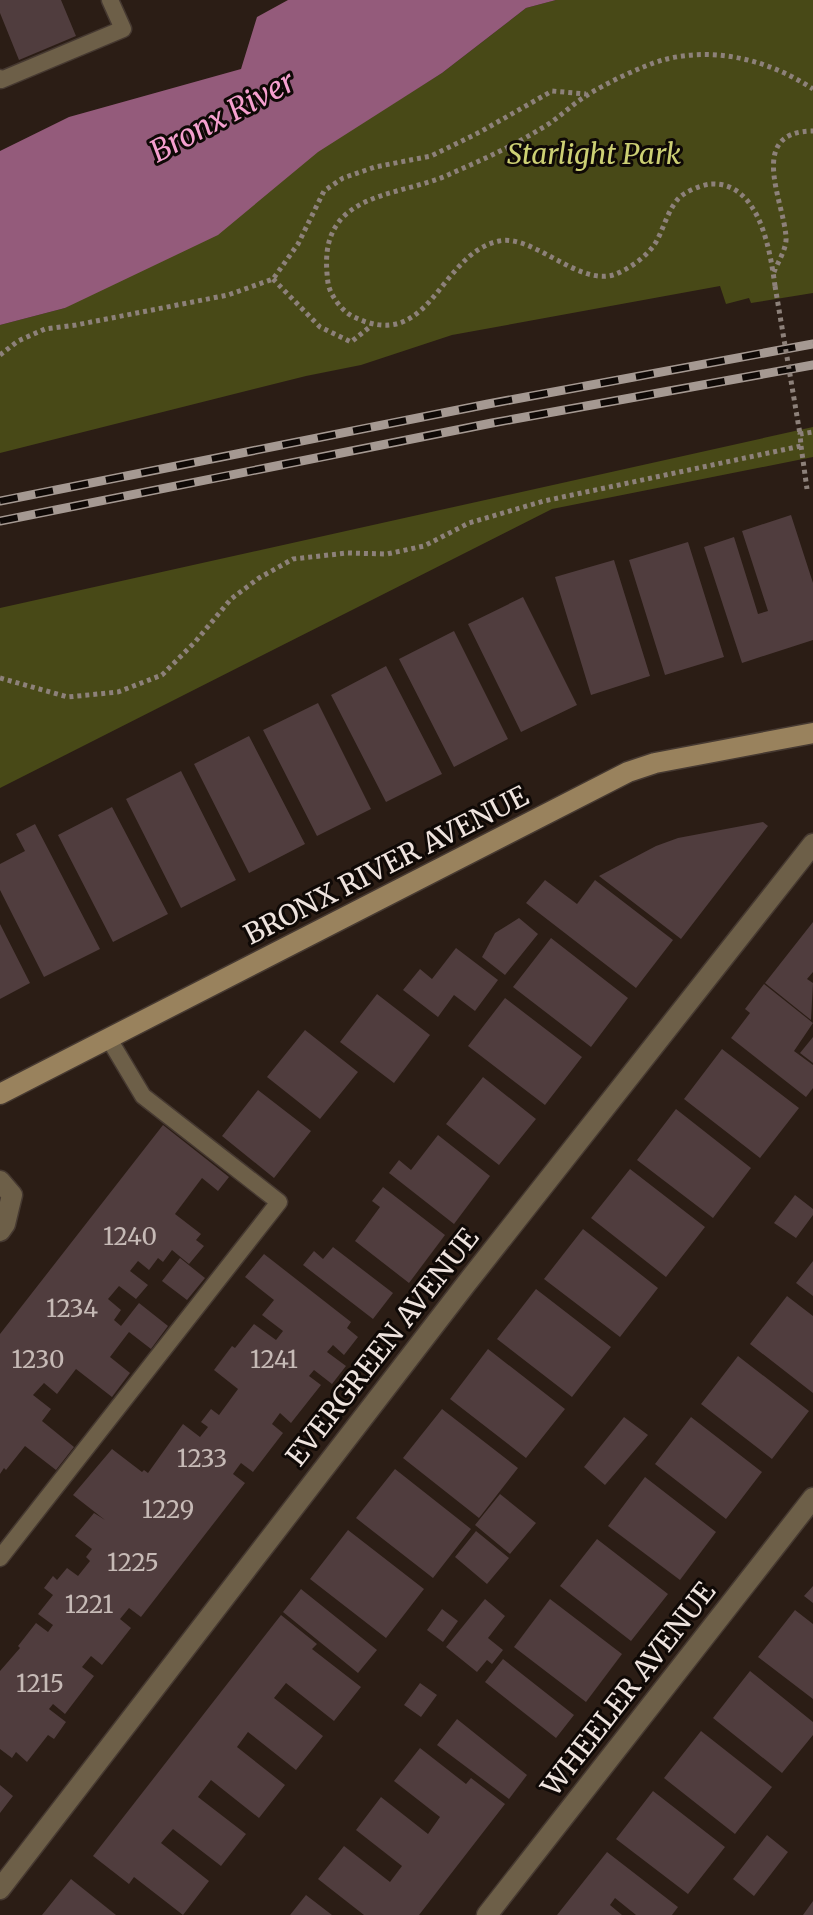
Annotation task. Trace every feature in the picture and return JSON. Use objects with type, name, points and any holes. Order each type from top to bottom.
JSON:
[{"type":"main road","name":"BRONX RIVER AVENUE","points":[[0,1094],[638,768],[813,733]]},
{"type":"street","name":"EVERGREEN AVENUE","points":[[0,1889],[466,1284],[813,844]]},
{"type":"street","points":[[0,1181],[12,1195],[5,1224],[0,1231]]},
{"type":"street","name":"WHEELER AVENUE","points":[[487,1915],[813,1498]]},
{"type":"lane","points":[[0,78],[123,29],[110,0]]},
{"type":"lane","points":[[0,1558],[279,1202],[143,1096],[109,1039]]},
{"type":"path","points":[[371,326],[345,312],[329,289],[325,256],[329,238],[342,218],[362,202],[426,185],[499,152],[546,126],[587,94],[662,60],[710,53],[756,61],[813,89]]},
{"type":"path","points":[[0,355],[18,341],[45,329],[228,295],[273,279],[298,244],[324,191],[343,178],[375,167],[431,156],[552,91],[587,94]]},
{"type":"path","points":[[773,273],[787,240],[773,178],[777,148],[789,136],[813,131]]},
{"type":"path","points":[[273,279],[320,327],[351,342],[371,326],[403,323],[425,308],[469,255],[500,241],[524,243],[578,271],[611,276],[636,263],[656,244],[665,219],[679,196],[706,184],[734,188],[750,203],[760,221],[773,273],[807,489]]},
{"type":"path","points":[[800,434],[813,432]]},
{"type":"path","points":[[0,678],[68,697],[118,692],[162,675],[231,599],[259,578],[293,559],[347,553],[387,554],[424,546],[469,523],[544,501],[801,446]]},
{"type":"green space","name":"Starlight Park","points":[[556,0],[813,0],[813,293],[751,303],[749,298],[726,304],[720,286],[452,335],[361,365],[0,453],[0,325],[65,308],[442,73],[526,8]]},
{"type":"green space","points":[[813,427],[813,457],[552,509],[0,788],[0,608]]},
{"type":"water","name":"Bronx River","points":[[288,0],[556,0],[526,8],[442,73],[318,152],[218,235],[65,308],[0,325],[0,151],[69,117],[241,69],[257,17]]},
{"type":"building","points":[[0,0],[61,0],[76,36],[19,60],[0,13]]},
{"type":"building","points":[[791,515],[813,583],[813,640],[742,663],[704,547],[734,537],[758,614],[768,611],[742,531]]},
{"type":"building","points":[[688,542],[724,657],[665,675],[629,560]]},
{"type":"building","points":[[614,560],[650,676],[591,695],[555,577]]},
{"type":"building","points":[[523,597],[577,705],[521,732],[468,624]]},
{"type":"building","points":[[454,631],[508,739],[454,767],[399,659]]},
{"type":"building","points":[[386,666],[442,774],[386,802],[331,695]]},
{"type":"building","points":[[318,703],[371,809],[317,836],[263,730]]},
{"type":"building","points":[[249,736],[305,844],[249,873],[194,764]]},
{"type":"building","points":[[181,771],[236,880],[181,908],[126,799]]},
{"type":"building","points":[[112,807],[168,914],[113,942],[58,835]]},
{"type":"building","points":[[763,822],[768,826],[681,939],[599,876],[678,838]]},
{"type":"building","points":[[35,824],[100,949],[44,977],[0,890],[0,864],[25,851],[16,834]]},
{"type":"building","points":[[545,880],[577,904],[595,880],[673,940],[636,988],[526,903]]},
{"type":"building","points":[[519,918],[538,934],[505,975],[482,957],[495,933]]},
{"type":"building","points":[[813,922],[813,972],[807,979],[813,983],[811,1020],[765,983]]},
{"type":"building","points":[[0,924],[30,983],[0,999]]},
{"type":"building","points":[[551,938],[628,998],[591,1047],[513,987]]},
{"type":"building","points":[[456,948],[498,980],[475,1011],[454,995],[438,1017],[403,990],[420,969],[432,979]]},
{"type":"building","points":[[764,984],[813,1023],[794,1051],[813,1065],[813,1088],[806,1097],[731,1038],[750,1013],[745,1009]]},
{"type":"building","points":[[377,994],[430,1035],[394,1083],[340,1042]]},
{"type":"building","points":[[505,998],[582,1057],[545,1105],[468,1046]]},
{"type":"building","points":[[305,1030],[358,1072],[320,1119],[267,1077]]},
{"type":"building","points":[[813,1037],[813,1063],[800,1053]]},
{"type":"building","points":[[722,1049],[799,1108],[760,1158],[684,1099]]},
{"type":"building","points":[[483,1077],[536,1119],[499,1165],[446,1124]]},
{"type":"building","points":[[258,1090],[311,1131],[274,1178],[222,1136]]},
{"type":"building","points":[[676,1109],[751,1168],[713,1218],[637,1160]]},
{"type":"building","points":[[163,1125],[229,1177],[218,1191],[202,1178],[175,1214],[201,1234],[196,1240],[204,1246],[189,1264],[172,1250],[163,1262],[158,1258],[149,1270],[138,1261],[130,1271],[148,1285],[136,1299],[119,1286],[108,1299],[121,1310],[114,1320],[121,1326],[139,1303],[168,1326],[151,1349],[129,1332],[110,1357],[130,1373],[112,1397],[76,1369],[57,1394],[44,1383],[33,1395],[51,1409],[42,1421],[74,1447],[56,1470],[25,1446],[0,1474],[0,1334]]},
{"type":"building","points":[[438,1135],[490,1176],[454,1224],[389,1173],[399,1160],[411,1170]]},
{"type":"building","points":[[630,1169],[705,1227],[666,1277],[591,1218]]},
{"type":"building","points":[[383,1187],[445,1235],[409,1283],[355,1241],[380,1207],[372,1201]]},
{"type":"building","points":[[795,1195],[813,1209],[813,1215],[796,1238],[774,1223]]},
{"type":"building","points":[[583,1229],[658,1288],[620,1337],[544,1279]]},
{"type":"building","points":[[333,1247],[393,1293],[373,1319],[303,1265],[314,1251],[323,1259]]},
{"type":"building","points":[[264,1254],[351,1322],[347,1328],[358,1337],[344,1355],[333,1345],[327,1352],[346,1366],[332,1384],[314,1370],[309,1376],[321,1385],[291,1423],[280,1413],[272,1424],[283,1433],[253,1472],[241,1463],[233,1474],[245,1483],[141,1617],[129,1608],[120,1619],[131,1628],[102,1665],[91,1656],[82,1667],[94,1676],[65,1714],[53,1704],[49,1709],[66,1722],[54,1739],[48,1735],[27,1762],[16,1752],[12,1758],[0,1749],[0,1671],[36,1623],[48,1632],[53,1625],[38,1614],[53,1595],[44,1588],[53,1576],[57,1580],[67,1568],[78,1576],[90,1561],[86,1557],[92,1549],[75,1536],[94,1513],[105,1520],[73,1495],[112,1449],[142,1472],[148,1473],[183,1424],[200,1437],[208,1427],[201,1422],[211,1409],[219,1415],[238,1389],[214,1370],[232,1346],[235,1348],[254,1324],[276,1340],[283,1331],[262,1315],[274,1300],[245,1277]]},
{"type":"building","points":[[180,1258],[205,1278],[187,1300],[162,1281]]},
{"type":"building","points":[[813,1261],[813,1296],[796,1283]]},
{"type":"building","points":[[536,1289],[611,1347],[572,1397],[497,1339]]},
{"type":"building","points":[[787,1296],[813,1316],[813,1393],[750,1344]]},
{"type":"building","points":[[488,1349],[565,1409],[526,1458],[450,1399]]},
{"type":"building","points":[[738,1356],[809,1411],[772,1459],[701,1404]]},
{"type":"building","points":[[442,1409],[518,1468],[479,1518],[403,1458]]},
{"type":"building","points":[[624,1417],[648,1435],[605,1485],[584,1467]]},
{"type":"building","points":[[691,1417],[762,1472],[726,1519],[655,1464]]},
{"type":"building","points":[[395,1469],[471,1529],[433,1578],[356,1518]]},
{"type":"building","points":[[645,1477],[716,1532],[680,1580],[608,1526]]},
{"type":"building","points":[[500,1494],[536,1523],[510,1554],[475,1525]]},
{"type":"building","points":[[348,1530],[424,1589],[386,1638],[310,1579]]},
{"type":"building","points":[[476,1531],[509,1558],[487,1584],[455,1557]]},
{"type":"building","points":[[597,1539],[668,1594],[631,1641],[560,1586]]},
{"type":"building","points":[[813,1586],[813,1603],[804,1596]]},
{"type":"building","points":[[301,1589],[377,1650],[358,1673],[283,1612]]},
{"type":"building","points":[[485,1599],[505,1616],[488,1638],[503,1650],[492,1664],[487,1660],[477,1672],[446,1647]]},
{"type":"building","points":[[550,1599],[622,1654],[586,1702],[514,1647]]},
{"type":"building","points":[[442,1609],[458,1621],[443,1642],[427,1630]]},
{"type":"building","points":[[795,1610],[813,1624],[813,1699],[758,1657]]},
{"type":"building","points":[[281,1615],[317,1644],[312,1649],[361,1687],[334,1721],[286,1683],[274,1698],[323,1736],[296,1770],[248,1732],[237,1747],[285,1785],[259,1818],[211,1780],[198,1797],[246,1834],[221,1866],[173,1829],[161,1843],[209,1881],[183,1915],[134,1877],[129,1884],[93,1856]]},
{"type":"building","points":[[503,1659],[574,1715],[556,1738],[485,1682]]},
{"type":"building","points":[[750,1671],[813,1722],[813,1735],[782,1773],[713,1718]]},
{"type":"building","points":[[420,1683],[437,1695],[421,1717],[404,1705]]},
{"type":"building","points":[[457,1719],[527,1775],[509,1799],[437,1745]]},
{"type":"building","points":[[701,1731],[772,1787],[735,1834],[664,1778]]},
{"type":"building","points":[[420,1748],[466,1784],[471,1778],[505,1804],[419,1915],[364,1915],[318,1879],[344,1846],[390,1882],[402,1866],[356,1830],[381,1797],[428,1834],[440,1817],[394,1781]]},
{"type":"building","points":[[0,1785],[13,1796],[0,1813]]},
{"type":"building","points":[[653,1791],[725,1847],[688,1894],[616,1839]]},
{"type":"building","points":[[767,1835],[788,1852],[754,1896],[733,1879]]},
{"type":"building","points":[[607,1852],[678,1907],[672,1915],[636,1915],[615,1898],[610,1905],[622,1915],[557,1915]]},
{"type":"building","points":[[71,1879],[116,1915],[42,1915]]},
{"type":"building","points":[[306,1895],[332,1915],[290,1915]]},
{"type":"building","points":[[813,1901],[813,1915],[803,1915]]},
{"type":"railway","points":[[0,501],[488,404],[813,344]]},
{"type":"railway","points":[[0,521],[492,423],[813,365]]}]
